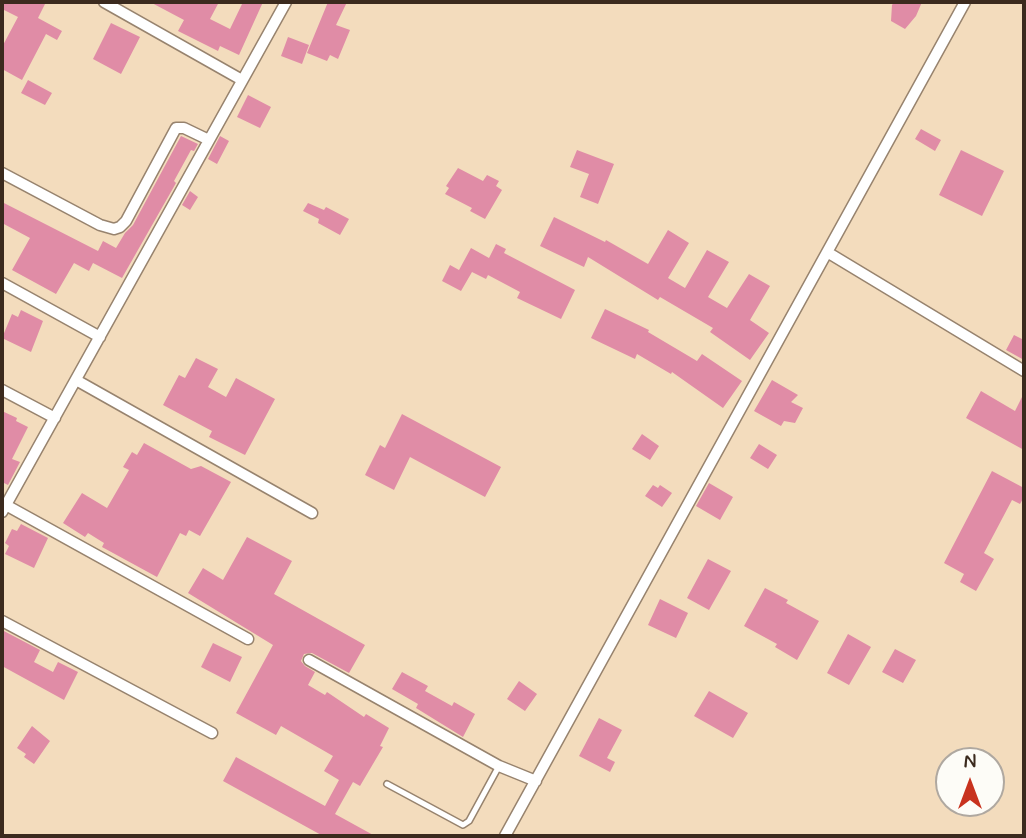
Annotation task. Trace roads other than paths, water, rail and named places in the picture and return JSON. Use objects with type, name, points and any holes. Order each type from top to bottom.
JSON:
[{"type":"street","points":[[104,2],[242,80]]},
{"type":"street","points":[[247,639],[3,507],[286,2]]},
{"type":"street","points":[[505,836],[965,2]]},
{"type":"street","points":[[2,173],[100,225],[114,229],[126,221],[176,128],[184,128],[209,140]]},
{"type":"street","points":[[827,252],[1024,370]]},
{"type":"street","points":[[2,284],[100,337]]},
{"type":"street","points":[[76,380],[312,513]]},
{"type":"street","points":[[2,390],[55,418]]},
{"type":"street","points":[[2,621],[212,733]]},
{"type":"street","points":[[309,660],[499,766],[536,781]]},
{"type":"lane","points":[[387,784],[463,825],[468,821],[499,766]]}]
